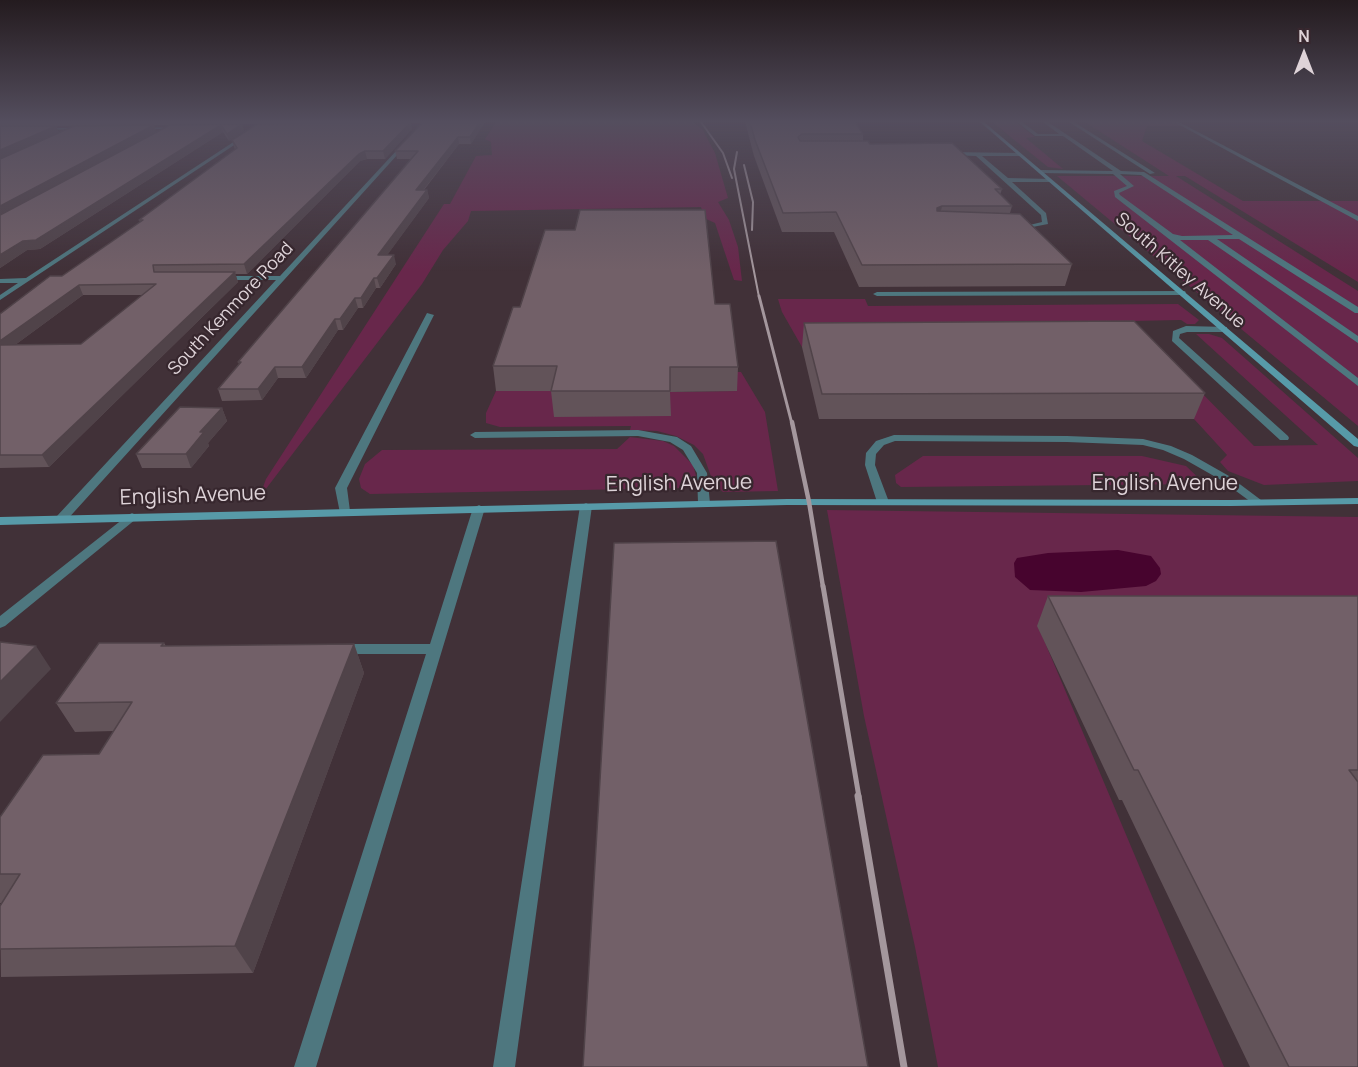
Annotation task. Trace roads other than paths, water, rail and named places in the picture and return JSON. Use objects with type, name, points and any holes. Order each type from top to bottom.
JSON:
[{"type":"street","points":[[0,298],[190,172]]},
{"type":"street","name":"South Kenmore Road","points":[[61,519],[379,172]]},
{"type":"street","points":[[998,172],[1044,214],[1046,223],[1007,229]]},
{"type":"street","points":[[1041,172],[1152,173],[1150,172]]},
{"type":"street","name":"South Kitley Avenue","points":[[1041,172],[1358,444]]},
{"type":"street","points":[[1269,172],[1358,219]]},
{"type":"street","points":[[1118,173],[1131,186],[1116,192],[1117,196],[1358,383]]},
{"type":"street","points":[[1142,173],[1358,311]]},
{"type":"street","points":[[1007,180],[1049,180]]},
{"type":"street","points":[[1171,236],[1210,238],[1237,237],[1238,235]]},
{"type":"street","points":[[1210,238],[1358,340]]},
{"type":"street","points":[[216,278],[282,278]]},
{"type":"street","points":[[0,281],[27,280]]},
{"type":"street","points":[[877,294],[1182,293]]},
{"type":"street","points":[[344,512],[341,488],[430,315]]},
{"type":"street","points":[[1224,329],[1186,329],[1176,333],[1175,339],[1284,438]]},
{"type":"street","points":[[475,435],[638,434],[673,439],[687,448],[702,473],[704,503]]},
{"type":"street","points":[[883,502],[870,465],[872,453],[880,444],[894,438],[1143,442],[1167,448],[1188,457],[1225,478],[1259,503]]},
{"type":"street","name":"English Avenue","points":[[0,521],[704,503],[1358,501]]},
{"type":"street","points":[[504,1067],[586,506]]},
{"type":"street","points":[[305,1067],[478,508]]},
{"type":"street","points":[[0,623],[132,517]]},
{"type":"street","points":[[328,650],[434,649]]},
{"type":"railway","points":[[730,172],[732,178]]},
{"type":"railway","points":[[735,172],[759,297]]},
{"type":"railway","points":[[746,172],[753,202],[752,230]]},
{"type":"railway","points":[[759,296],[792,424]]},
{"type":"railway","points":[[792,422],[809,502],[823,587]]},
{"type":"railway","points":[[823,586],[859,797]]},
{"type":"railway","points":[[858,796],[904,1067]]}]
